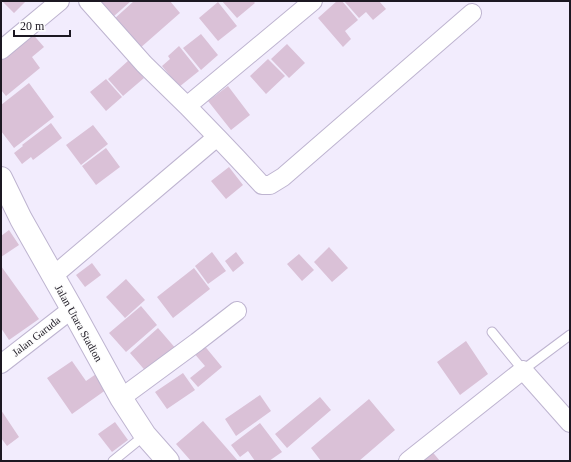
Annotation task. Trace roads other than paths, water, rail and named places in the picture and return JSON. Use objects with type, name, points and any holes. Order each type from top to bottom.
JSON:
[{"type":"street","points":[[1,50],[60,1]]},
{"type":"street","points":[[88,1],[144,64],[187,106],[262,185],[270,185],[283,176],[472,13]]},
{"type":"street","points":[[187,106],[313,1]]},
{"type":"street","points":[[53,276],[216,137]]},
{"type":"street","name":"Jalan Utara Stadion","points":[[1,178],[21,219],[121,398],[145,435],[168,461]]},
{"type":"street","name":"Jalan Garuda","points":[[1,364],[72,309]]},
{"type":"street","points":[[121,398],[237,311]]},
{"type":"street","points":[[408,461],[523,370],[570,423]]},
{"type":"lane","points":[[492,332],[523,370],[570,334]]},
{"type":"lane","points":[[113,461],[145,435]]}]
